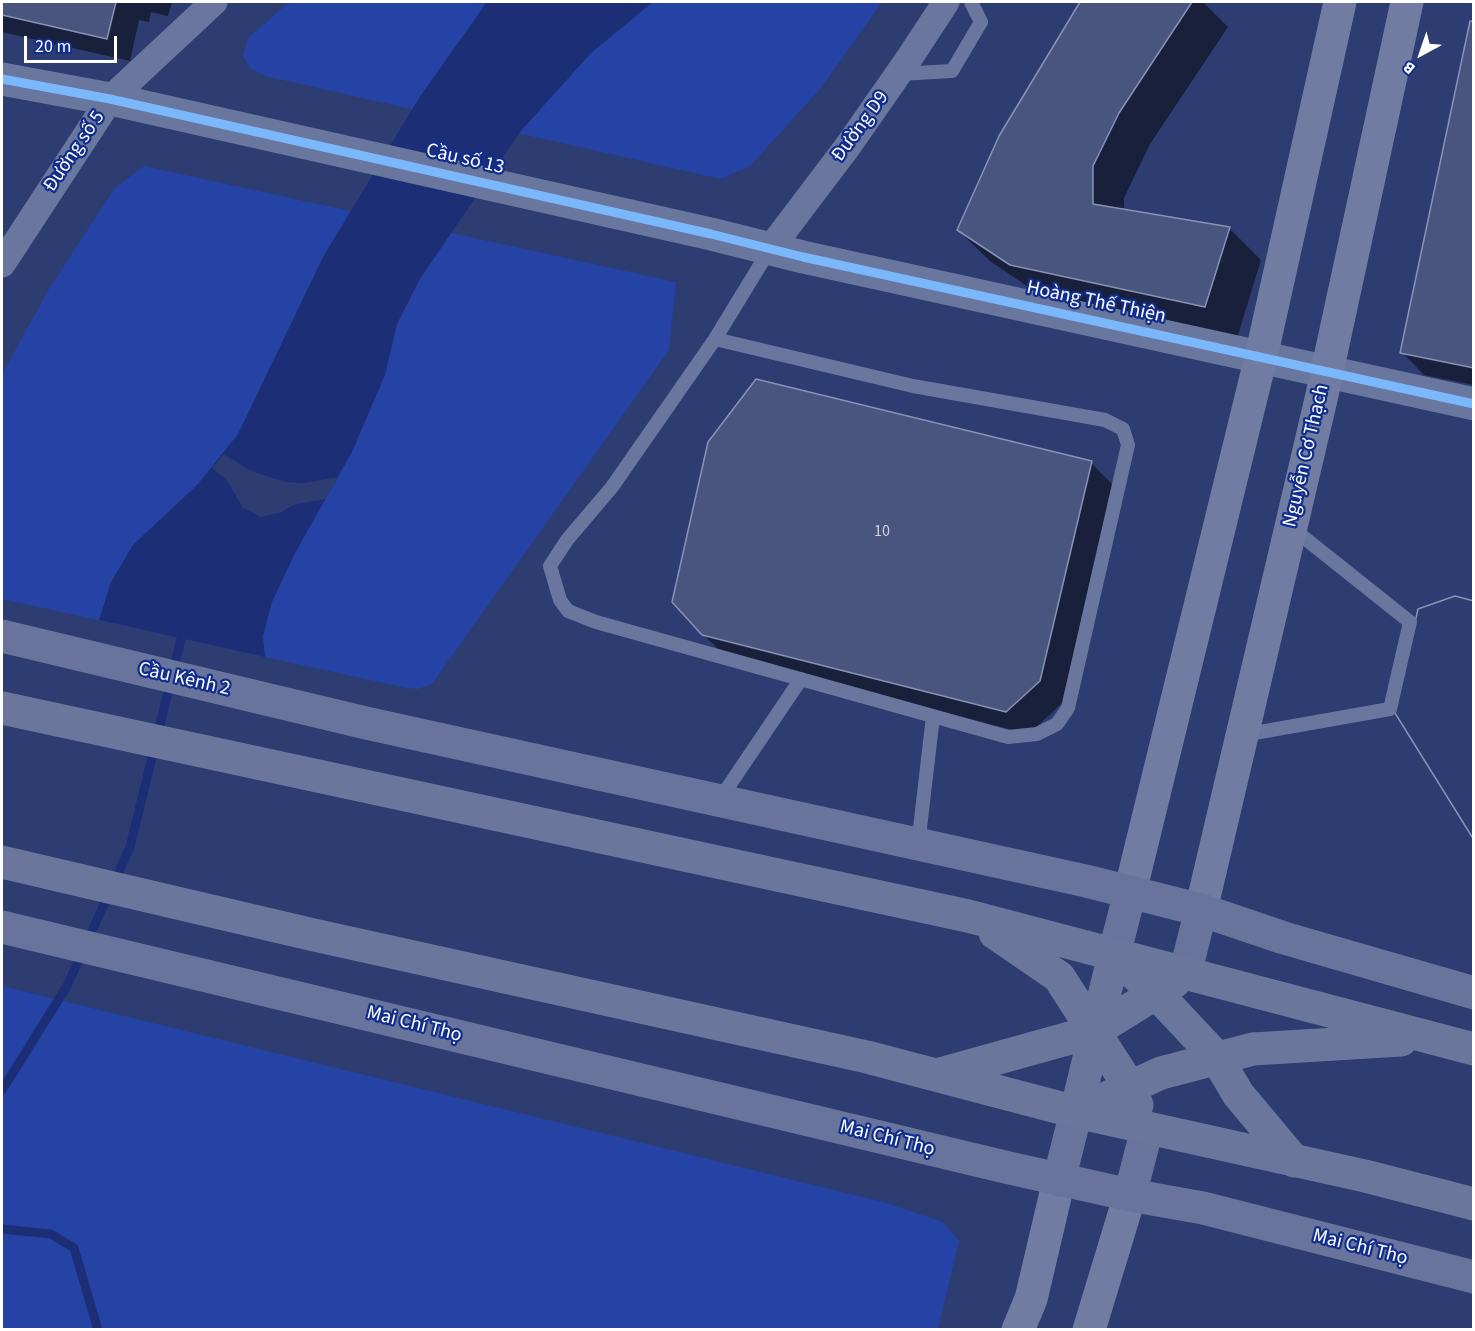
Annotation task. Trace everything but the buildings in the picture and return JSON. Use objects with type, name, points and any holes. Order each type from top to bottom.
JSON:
[{"type":"highway","points":[[2,708],[351,786],[968,916],[1473,1049]]},
{"type":"highway","points":[[2,862],[314,935],[867,1058],[1076,1112],[1365,1176],[1473,1204]]},
{"type":"highway","points":[[968,916],[1059,977],[1129,1086],[1147,1129]]},
{"type":"highway","points":[[1114,955],[1167,1005],[1217,1058],[1238,1094],[1294,1161]]},
{"type":"highway","points":[[1076,1112],[1114,955]]},
{"type":"highway","points":[[1147,1129],[1161,1073],[1167,1005],[1185,974]]},
{"type":"highway","points":[[936,1075],[1095,1031],[1167,1005]]},
{"type":"highway","points":[[1076,1112],[1161,1073],[1253,1049],[1434,1037]]},
{"type":"main road","points":[[1114,955],[1261,357],[1340,2]]},
{"type":"main road","name":"Nguyễn Cơ Thạch","points":[[1201,910],[1327,372],[1407,2]]},
{"type":"main road","name":"Cầu Kênh 2","points":[[2,636],[366,723],[718,801]]},
{"type":"main road","points":[[718,801],[1130,892],[1201,910],[1284,939],[1471,989]]},
{"type":"main road","points":[[1185,974],[1201,910]]},
{"type":"main road","name":"Mai Chí Thọ","points":[[2,927],[1059,1180],[1203,1208],[1473,1277]]},
{"type":"main road","points":[[1018,1329],[1031,1299],[1076,1112]]},
{"type":"main road","points":[[1089,1329],[1130,1195],[1147,1129]]},
{"type":"street","name":"Đường số 5","points":[[2,264],[110,99],[214,2]]},
{"type":"street","name":"Đường D9","points":[[770,249],[899,74],[946,2]]},
{"type":"street","points":[[2,79],[110,99]]},
{"type":"street","name":"Cầu số 13","points":[[110,99],[711,234]]},
{"type":"street","name":"Hoàng Thế Thiện","points":[[711,234],[1473,404]]},
{"type":"lane","points":[[899,74],[952,71],[981,22],[971,2]]},
{"type":"lane","points":[[715,339],[913,386],[1105,420],[1116,423],[1127,435],[1128,445],[1068,708],[1057,724],[1037,734],[1008,737],[596,622],[568,611],[560,600],[550,566],[567,540],[612,487],[715,339],[770,249]]},
{"type":"lane","points":[[1243,735],[1390,709],[1410,622],[1291,527]]},
{"type":"lane","points":[[718,801],[801,679]]},
{"type":"lane","points":[[918,845],[933,716]]},
{"type":"shaded area","points":[[289,2],[882,2],[821,88],[750,166],[721,179],[265,76],[250,68],[243,56],[248,38]]},
{"type":"shaded area","points":[[487,2],[653,2],[591,53],[520,132],[420,279],[397,324],[385,375],[352,452],[295,553],[272,602],[263,636],[265,657],[99,620],[111,582],[133,545],[198,484],[238,434],[323,257],[419,98]]},
{"type":"shaded area","points":[[144,166],[676,282],[669,350],[432,684],[418,689],[406,688],[2,599],[2,374],[49,289],[114,189]]},
{"type":"shaded area","points":[[2,986],[887,1203],[943,1222],[959,1241],[938,1329],[2,1329]]},
{"type":"pier","points":[[224,454],[249,470],[285,482],[304,483],[339,477],[325,499],[296,504],[279,513],[261,517],[243,508],[226,479],[212,468]]},
{"type":"waterway","points":[[2,1090],[67,986],[130,847],[181,639]]},
{"type":"waterway","points":[[2,1229],[51,1234],[74,1248],[98,1330]]},
{"type":"cycle path","points":[[2,79],[110,99],[711,234],[803,257],[1474,404]]}]
